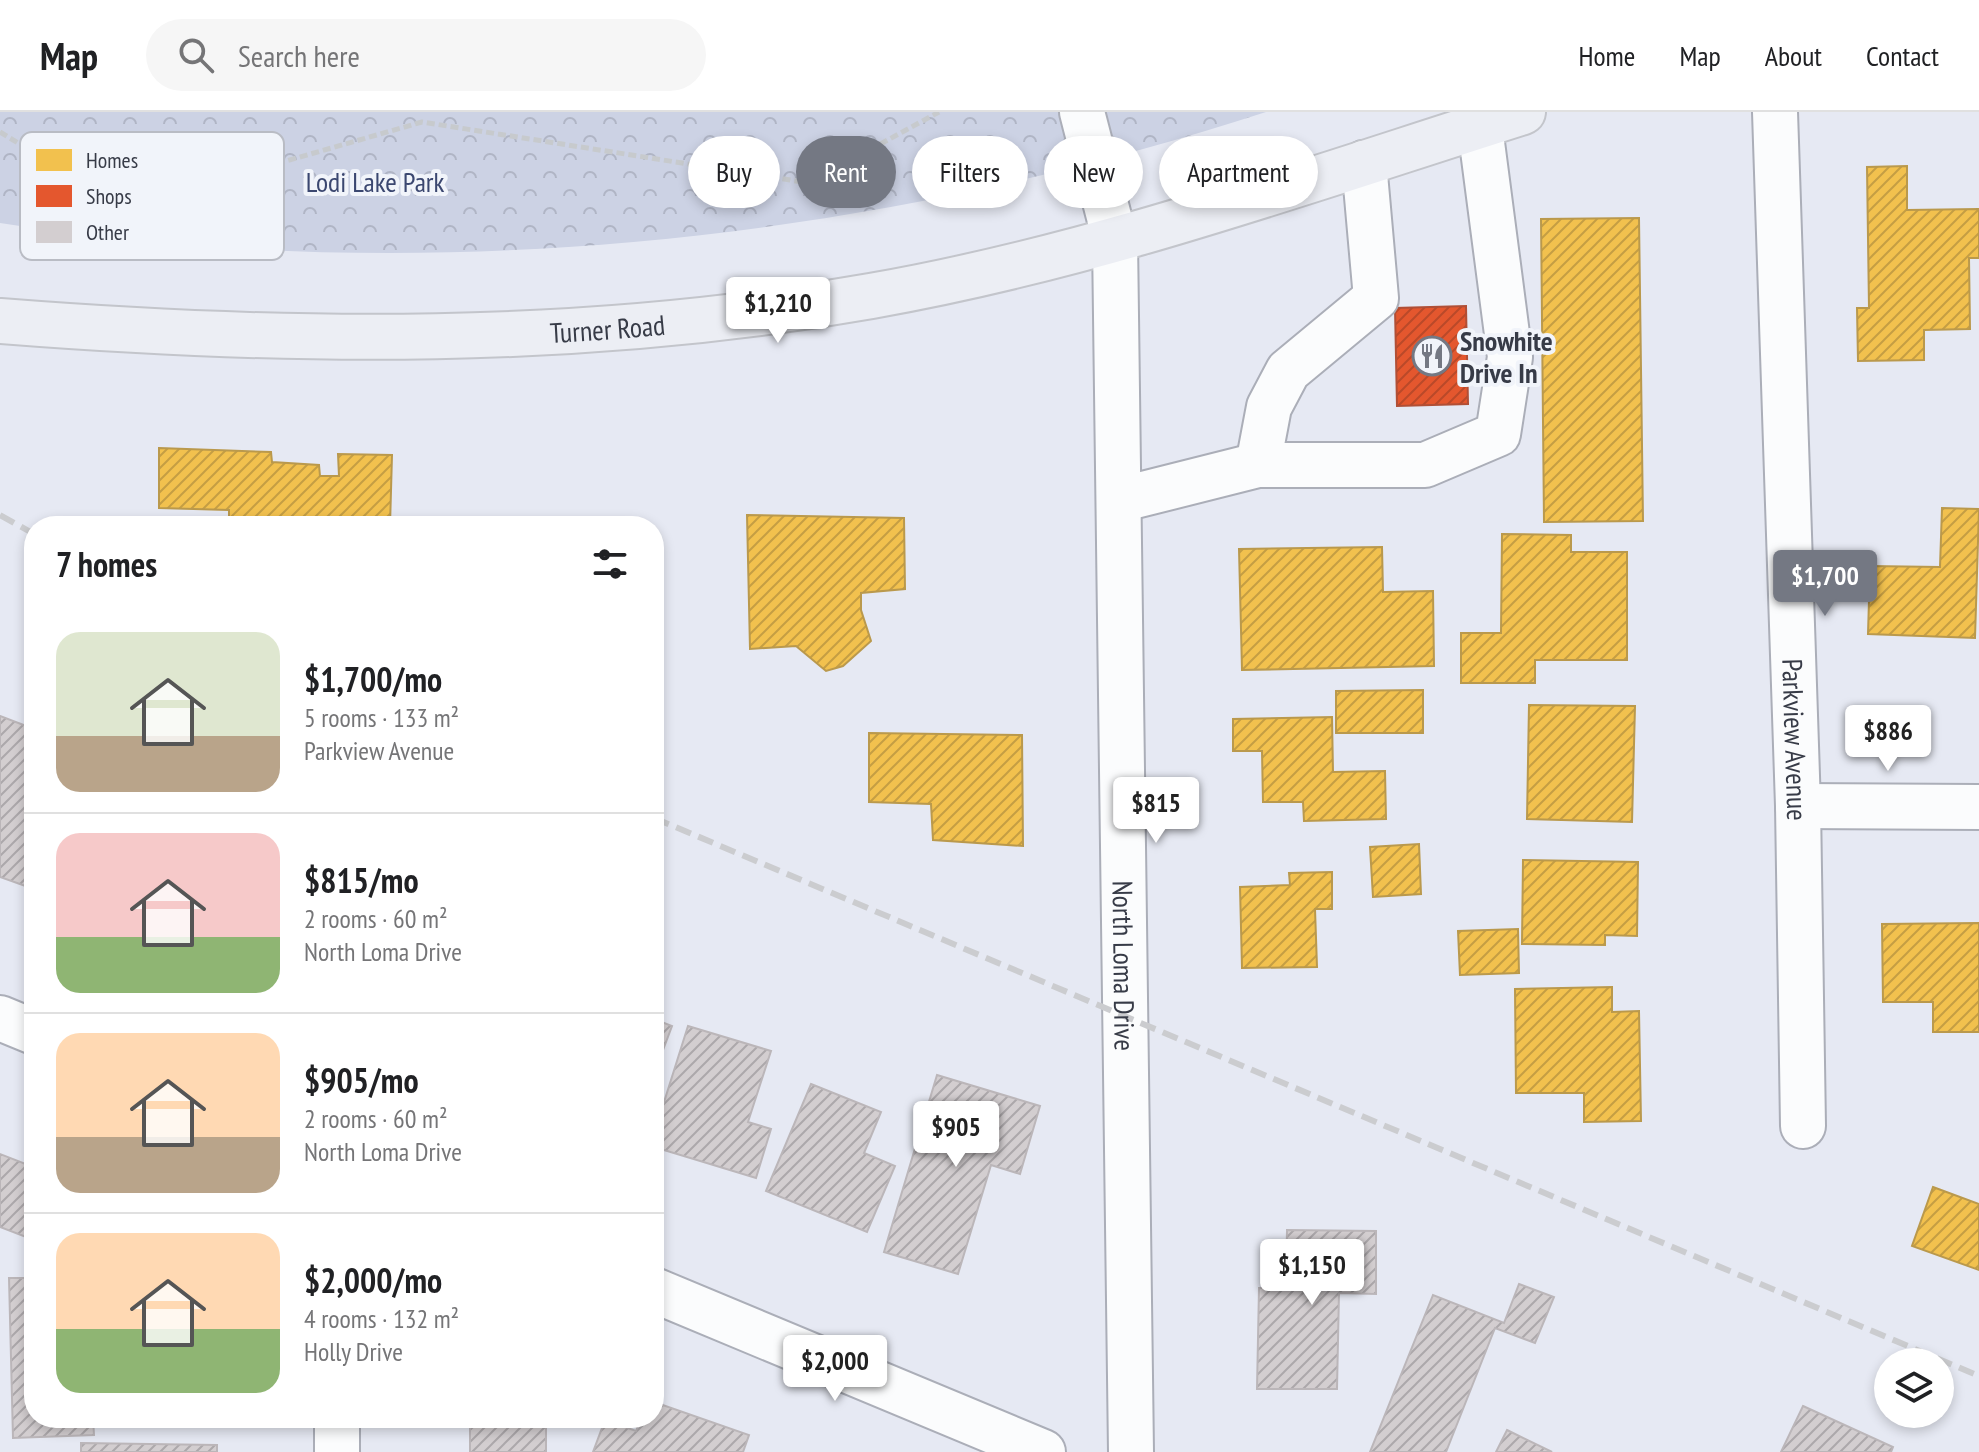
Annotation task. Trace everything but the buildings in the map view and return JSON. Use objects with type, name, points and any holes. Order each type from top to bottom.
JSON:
[{"type":"main road","name":"Turner Road","points":[[0,321],[385,338],[479,337],[639,327],[873,296],[1115,240],[1364,163],[1480,119],[1523,112]]},
{"type":"street","name":"North Loma Drive","points":[[1082,112],[1115,240],[1131,1452]]},
{"type":"street","name":"Parkview Avenue","points":[[1775,112],[1798,806],[1803,1126]]},
{"type":"street","points":[[1119,500],[1258,465],[1425,465],[1498,434],[1510,357],[1480,119]]},
{"type":"street","points":[[1258,465],[1269,407],[1288,371],[1376,298],[1364,163]]},
{"type":"street","points":[[1798,806],[1979,807]]},
{"type":"street","points":[[0,1018],[24,1028]]},
{"type":"street","points":[[664,1294],[1043,1452]]},
{"type":"street","points":[[337,1428],[337,1452]]},
{"type":"path","points":[[284,162],[422,122],[809,183],[939,112]]},
{"type":"path","points":[[0,132],[20,143]]},
{"type":"green space","name":"Lodi Lake Park","points":[[0,112],[1266,112],[1185,136],[1159,136],[1159,144],[1143,148],[1143,136],[1044,136],[1044,174],[1028,177],[1028,136],[912,136],[912,202],[896,205],[896,136],[796,136],[796,208],[878,208],[799,222],[639,241],[479,251],[284,250],[284,132],[20,132],[20,226],[0,223]]},
{"type":"railway","points":[[0,515],[24,528]]},
{"type":"railway","points":[[664,822],[1979,1376]]},
{"type":"place","name":"Snowhite Drive In","points":[[1432,356]]}]
